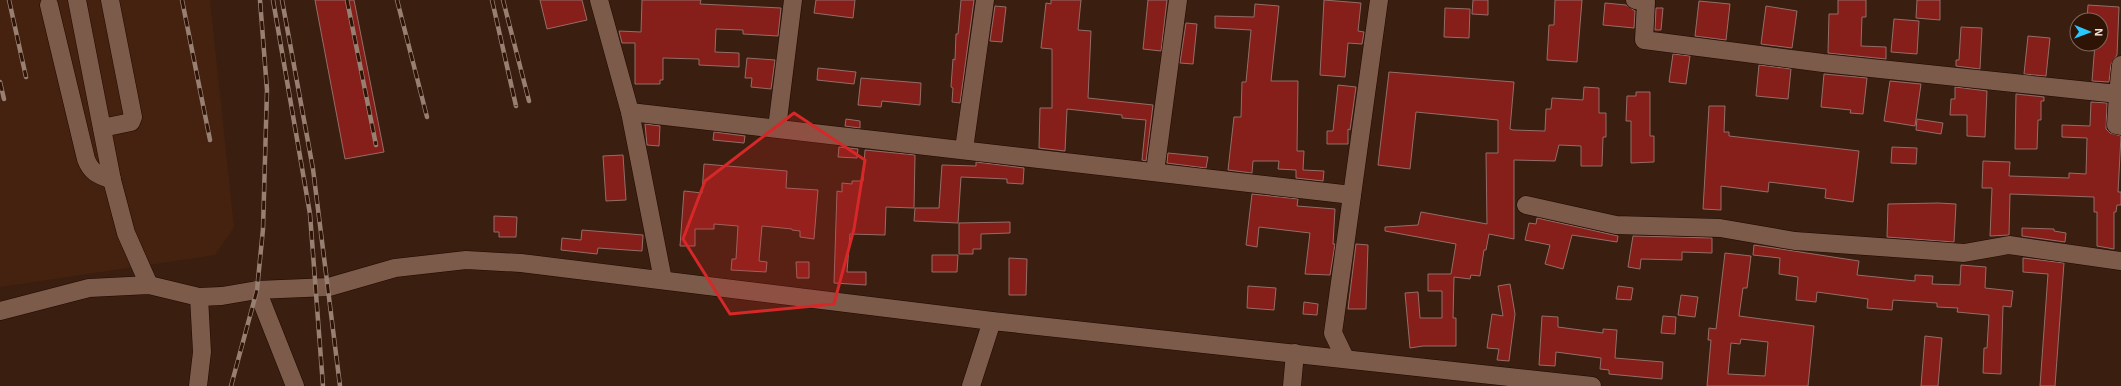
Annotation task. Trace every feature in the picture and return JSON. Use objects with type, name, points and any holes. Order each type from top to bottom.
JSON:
[{"type":"street","points":[[77,0],[112,180],[126,233],[149,285]]},
{"type":"street","points":[[102,128],[131,122],[133,112],[110,0]]},
{"type":"street","points":[[599,0],[630,112],[662,280]]},
{"type":"street","points":[[777,128],[793,0]]},
{"type":"street","points":[[964,149],[985,0]]},
{"type":"street","points":[[1155,172],[1178,0]]},
{"type":"street","points":[[1345,358],[1333,333],[1379,0]]},
{"type":"street","points":[[1636,0],[1646,2],[1644,40],[1824,63],[2118,94]]},
{"type":"street","points":[[49,5],[86,159],[90,169],[96,174],[112,180]]},
{"type":"street","points":[[2121,65],[2116,125],[2121,126]]},
{"type":"street","points":[[630,112],[964,149],[1352,195]]},
{"type":"street","points":[[1526,205],[1616,225],[1720,228],[1795,241],[1964,253],[2009,246],[2121,261]]},
{"type":"street","points":[[0,310],[89,288],[149,285],[199,297],[222,296],[257,290],[329,287],[395,268],[466,260],[521,263],[992,321],[1345,358],[1592,386]]},
{"type":"street","points":[[257,290],[295,386]]},
{"type":"street","points":[[198,386],[202,352],[199,297]]},
{"type":"street","points":[[971,386],[992,321]]},
{"type":"street","points":[[1292,386],[1295,353]]},
{"type":"highlighted area","points":[[794,113],[865,160],[854,229],[834,304],[730,314],[683,239],[705,181]]},
{"type":"shaded area","points":[[0,0],[210,0],[234,227],[215,255],[0,287]]},
{"type":"building","points":[[315,0],[354,0],[384,152],[345,159]]},
{"type":"building","points":[[540,0],[582,0],[587,20],[547,29]]},
{"type":"building","points":[[642,0],[701,0],[700,4],[781,8],[778,36],[743,34],[743,30],[716,29],[715,52],[739,53],[739,67],[699,65],[699,59],[663,58],[663,80],[660,80],[660,84],[635,84],[635,43],[622,43],[619,31],[641,32]]},
{"type":"building","points":[[816,0],[855,0],[853,18],[814,13]]},
{"type":"building","points":[[961,0],[974,0],[960,103],[952,102],[953,88],[951,87],[953,59],[955,60],[956,34],[958,34]]},
{"type":"building","points":[[1051,0],[1081,0],[1078,30],[1091,31],[1088,98],[1153,105],[1146,161],[1142,160],[1146,120],[1122,118],[1122,115],[1067,109],[1065,151],[1039,148],[1040,108],[1052,108],[1052,49],[1041,48],[1046,3],[1051,4]]},
{"type":"building","points":[[1148,0],[1167,0],[1161,51],[1143,49]]},
{"type":"building","points":[[1324,0],[1361,3],[1358,31],[1364,32],[1362,44],[1348,43],[1345,77],[1320,75]]},
{"type":"building","points":[[1473,0],[1488,0],[1488,15],[1472,14]]},
{"type":"building","points":[[1555,0],[1582,0],[1577,62],[1547,60],[1549,25],[1554,25]]},
{"type":"building","points":[[1838,0],[1866,0],[1866,17],[1862,17],[1861,46],[1886,47],[1886,59],[1828,53],[1829,14],[1838,14]]},
{"type":"building","points":[[1917,0],[1940,0],[1940,20],[1916,18]]},
{"type":"building","points":[[1699,1],[1730,4],[1726,40],[1695,36]]},
{"type":"building","points":[[1605,3],[1626,5],[1635,11],[1634,28],[1603,25]]},
{"type":"building","points":[[1255,4],[1279,6],[1271,81],[1298,81],[1297,151],[1304,151],[1303,170],[1324,171],[1323,181],[1296,178],[1296,170],[1278,169],[1279,161],[1253,161],[1252,173],[1228,170],[1234,117],[1241,117],[1242,82],[1246,82],[1251,30],[1215,28],[1215,16],[1254,17]]},
{"type":"building","points":[[2088,5],[2119,7],[2117,55],[2111,64],[2109,82],[2092,81],[2094,52],[2109,52],[2109,12],[2088,12]]},
{"type":"building","points":[[995,6],[1006,7],[1002,42],[990,41]]},
{"type":"building","points":[[1766,6],[1797,11],[1792,48],[1761,44]]},
{"type":"building","points":[[1445,8],[1470,9],[1469,38],[1444,37]]},
{"type":"building","points":[[1656,8],[1663,8],[1661,30],[1655,30]]},
{"type":"building","points":[[1894,19],[1919,21],[1917,54],[1891,52]]},
{"type":"building","points":[[1186,23],[1197,24],[1193,64],[1180,63]]},
{"type":"building","points":[[1961,27],[1982,28],[1980,69],[1956,66],[1956,60],[1959,60]]},
{"type":"building","points":[[2028,36],[2050,38],[2046,76],[2024,74]]},
{"type":"building","points":[[1673,54],[1690,56],[1686,84],[1669,82]]},
{"type":"building","points":[[747,58],[775,60],[771,89],[751,87],[752,78],[745,78]]},
{"type":"building","points":[[1759,65],[1791,69],[1788,99],[1756,96]]},
{"type":"building","points":[[818,68],[856,72],[854,84],[817,80]]},
{"type":"building","points":[[1389,72],[1514,82],[1510,129],[1513,130],[1545,131],[1546,109],[1551,109],[1552,98],[1583,100],[1584,87],[1599,88],[1599,113],[1606,113],[1606,137],[1603,137],[1602,166],[1581,166],[1581,146],[1559,145],[1555,161],[1514,160],[1514,239],[1489,234],[1486,250],[1484,250],[1480,276],[1471,275],[1470,279],[1454,277],[1453,318],[1456,318],[1456,346],[1423,346],[1410,348],[1405,293],[1418,292],[1420,318],[1442,318],[1442,291],[1428,291],[1428,274],[1451,274],[1456,244],[1385,231],[1385,227],[1418,225],[1421,212],[1487,224],[1486,153],[1498,153],[1498,120],[1416,112],[1410,169],[1378,165]]},
{"type":"building","points":[[1824,74],[1867,78],[1863,114],[1850,113],[1851,110],[1821,107]]},
{"type":"building","points":[[861,78],[921,83],[920,105],[882,101],[881,107],[858,105]]},
{"type":"building","points":[[1890,81],[1921,84],[1915,126],[1884,121]]},
{"type":"building","points":[[1338,85],[1356,87],[1350,130],[1348,129],[1348,144],[1327,144],[1327,131],[1333,131]]},
{"type":"building","points":[[1955,87],[1987,91],[1985,137],[1967,136],[1967,115],[1950,115],[1951,99],[1955,99]]},
{"type":"building","points":[[1636,92],[1650,92],[1650,136],[1654,136],[1654,162],[1631,163],[1631,121],[1626,121],[1627,96],[1636,96]]},
{"type":"building","points":[[2016,94],[2044,97],[2044,101],[2041,101],[2041,120],[2038,120],[2037,149],[2015,149]]},
{"type":"building","points":[[2091,102],[2107,103],[2106,129],[2110,133],[2121,136],[2118,192],[2121,192],[2121,205],[2117,205],[2116,212],[2114,212],[2114,249],[2097,246],[2097,212],[2094,212],[2094,197],[2010,194],[2009,235],[1990,236],[1992,188],[1982,188],[1983,161],[2010,162],[2009,176],[2069,178],[2069,173],[2086,174],[2087,138],[2062,137],[2062,125],[2090,126]]},
{"type":"building","points":[[1709,106],[1725,106],[1724,132],[1729,132],[1729,136],[1859,151],[1853,202],[1825,198],[1826,189],[1769,182],[1768,192],[1721,186],[1721,210],[1703,209]]},
{"type":"building","points":[[846,119],[860,121],[860,128],[845,126]]},
{"type":"building","points":[[1917,119],[1943,123],[1941,134],[1916,130]]},
{"type":"building","points":[[645,124],[660,126],[659,146],[647,145]]},
{"type":"building","points":[[714,132],[745,136],[744,143],[713,140]]},
{"type":"building","points":[[839,147],[858,149],[857,158],[838,157]]},
{"type":"building","points":[[1892,147],[1917,148],[1916,164],[1891,163]]},
{"type":"building","points":[[865,150],[915,155],[914,208],[886,207],[885,235],[850,234],[847,272],[866,272],[866,285],[834,283],[837,191],[842,192],[842,183],[852,184],[852,181],[863,181]]},
{"type":"building","points":[[1168,153],[1208,157],[1206,168],[1167,163]]},
{"type":"building","points":[[623,155],[626,200],[606,201],[603,156]]},
{"type":"building","points":[[976,162],[1024,168],[1023,184],[1007,183],[1007,179],[961,177],[958,223],[914,221],[915,208],[939,208],[942,165],[976,166]]},
{"type":"building","points":[[704,164],[787,171],[786,188],[818,190],[814,239],[800,237],[800,231],[792,229],[762,226],[759,261],[767,262],[766,272],[731,270],[732,259],[736,259],[738,226],[714,224],[714,229],[695,229],[695,246],[680,246],[684,191],[702,193]]},
{"type":"building","points":[[1252,194],[1298,199],[1297,206],[1335,209],[1333,244],[1335,244],[1330,275],[1305,274],[1310,233],[1259,227],[1257,247],[1246,245]]},
{"type":"building","points":[[1888,204],[1956,204],[1954,242],[1887,237]]},
{"type":"building","points":[[494,216],[517,217],[516,237],[499,237],[499,232],[494,232]]},
{"type":"building","points":[[1537,218],[1618,236],[1617,242],[1572,235],[1563,269],[1545,264],[1550,245],[1525,240],[1529,223],[1536,224]]},
{"type":"building","points":[[1010,222],[1010,233],[981,234],[981,249],[973,249],[973,254],[959,254],[959,223]]},
{"type":"building","points":[[2022,228],[2054,229],[2054,231],[2066,233],[2065,242],[2022,236]]},
{"type":"building","points":[[582,230],[643,235],[642,251],[598,248],[597,254],[561,250],[562,238],[581,240]]},
{"type":"building","points":[[1633,236],[1712,238],[1712,253],[1682,252],[1682,260],[1641,259],[1640,269],[1628,267]]},
{"type":"building","points":[[1356,244],[1368,245],[1366,309],[1348,309]]},
{"type":"building","points":[[1754,245],[1859,261],[1857,275],[1915,281],[1915,275],[1933,276],[1932,284],[1960,285],[1961,265],[1986,267],[1985,288],[2013,291],[2011,307],[2003,306],[2001,374],[1983,373],[1984,348],[1987,348],[1989,315],[1957,312],[1958,308],[1937,307],[1937,303],[1893,300],[1892,310],[1867,308],[1868,299],[1817,292],[1816,302],[1796,300],[1798,277],[1779,274],[1780,258],[1753,255]]},
{"type":"building","points":[[1725,253],[1751,256],[1747,288],[1743,288],[1739,316],[1814,326],[1808,386],[1707,386],[1711,340],[1708,340],[1709,328],[1716,329]],"holes":[[[1741,339],[1768,342],[1765,376],[1728,374],[1731,343],[1740,344]]]},
{"type":"building","points":[[932,255],[958,255],[957,272],[932,272]]},
{"type":"building","points":[[1009,258],[1027,259],[1026,295],[1009,295]]},
{"type":"building","points":[[2023,258],[2064,263],[2055,386],[2040,386],[2048,274],[2023,272]]},
{"type":"building","points":[[796,262],[809,262],[809,278],[797,278]]},
{"type":"building","points":[[1510,284],[1515,314],[1509,361],[1497,360],[1499,349],[1487,348],[1492,314],[1503,316],[1498,286]]},
{"type":"building","points":[[1248,286],[1276,288],[1274,310],[1247,308]]},
{"type":"building","points":[[1618,286],[1633,288],[1631,300],[1616,299]]},
{"type":"building","points":[[1681,295],[1698,297],[1695,317],[1678,315]]},
{"type":"building","points":[[1304,302],[1318,304],[1317,315],[1303,314]]},
{"type":"building","points":[[1542,316],[1558,317],[1558,327],[1603,333],[1603,329],[1617,330],[1615,358],[1663,362],[1662,379],[1609,374],[1609,370],[1600,369],[1601,358],[1556,352],[1555,366],[1539,365]]},
{"type":"building","points":[[1663,316],[1676,317],[1675,334],[1661,333]]},
{"type":"building","points":[[1925,336],[1942,338],[1938,386],[1921,386]]},
{"type":"railway","points":[[9,0],[26,77]]},
{"type":"railway","points":[[182,0],[210,140]]},
{"type":"railway","points":[[231,386],[257,290],[263,229],[267,90],[260,0]]},
{"type":"railway","points":[[273,0],[310,214],[323,386]]},
{"type":"railway","points":[[282,0],[313,169],[340,386]]},
{"type":"railway","points":[[347,0],[376,145]]},
{"type":"railway","points":[[397,0],[427,117]]},
{"type":"railway","points":[[492,0],[516,106]]},
{"type":"railway","points":[[503,0],[529,101]]},
{"type":"railway","points":[[0,82],[4,99]]}]
